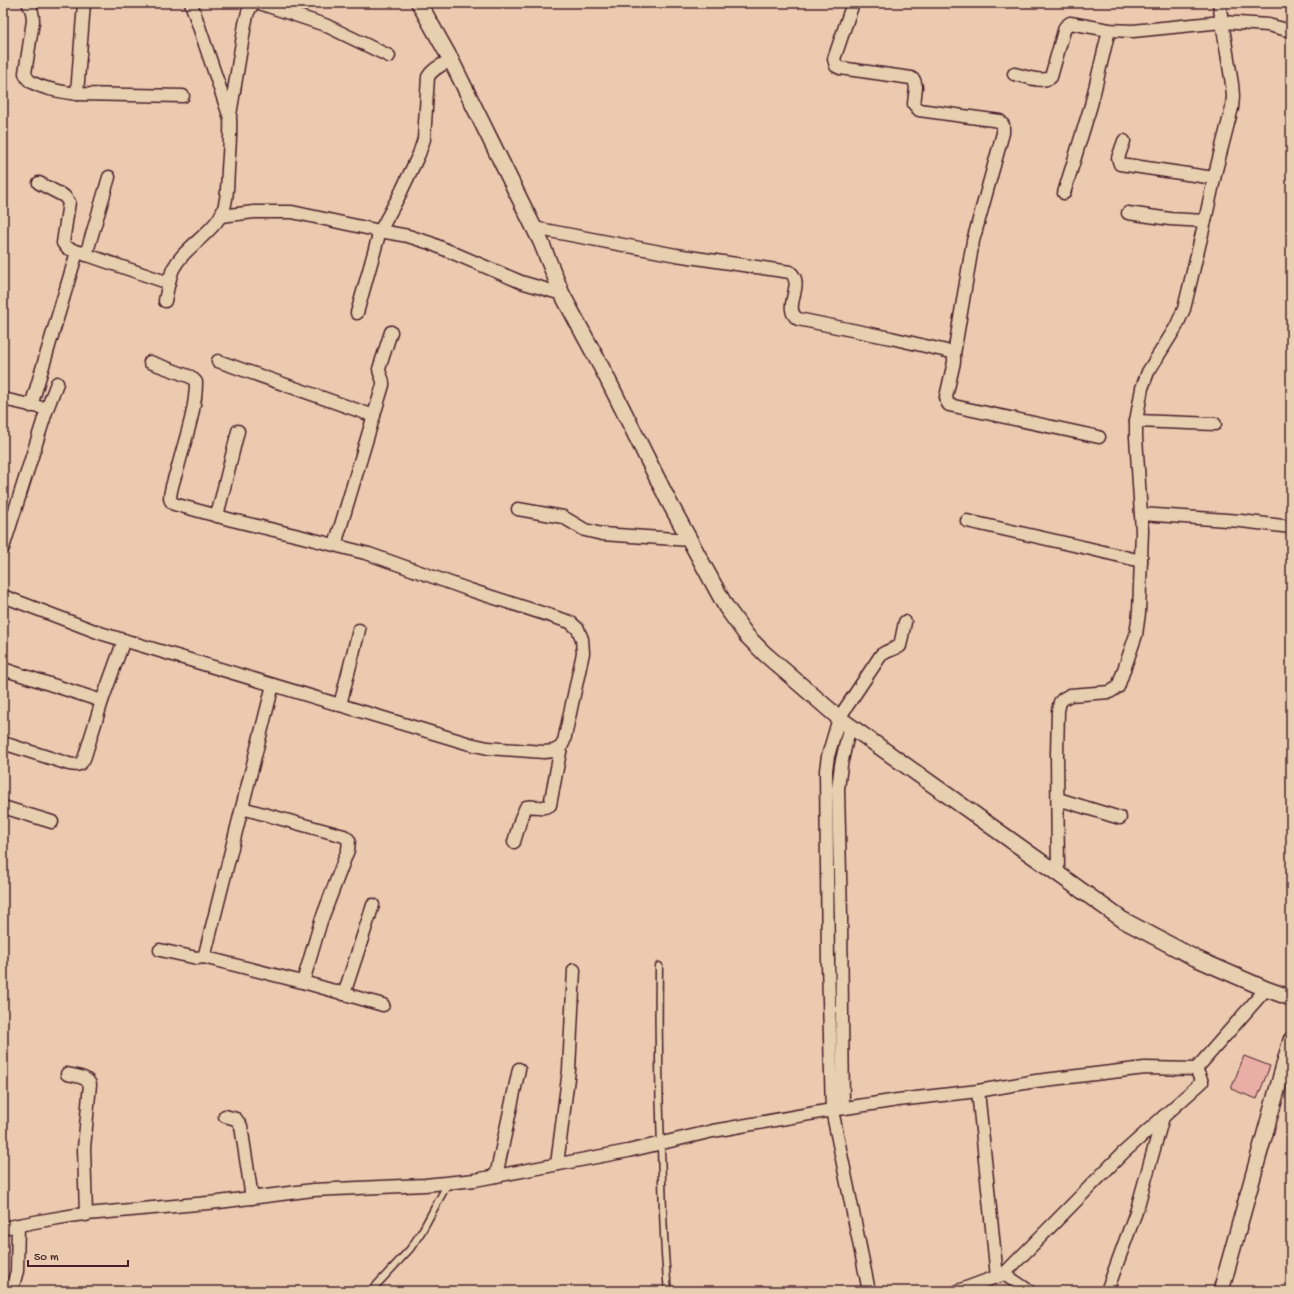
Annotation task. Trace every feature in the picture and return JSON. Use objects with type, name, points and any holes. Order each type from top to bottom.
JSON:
[{"type":"street","points":[[28,3],[33,14],[26,68],[26,77],[29,81],[39,86],[77,94],[183,96]]},
{"type":"street","points":[[77,94],[84,3]]},
{"type":"street","points":[[191,3],[230,118]]},
{"type":"street","points":[[165,301],[173,270],[179,260],[212,228],[221,216],[226,196],[231,137],[230,118],[245,24],[248,12],[253,3]]},
{"type":"street","points":[[259,3],[325,25],[389,56]]},
{"type":"street","points":[[418,3],[451,60],[534,228],[562,294],[605,374],[668,500],[726,607],[747,636],[765,654],[844,722],[1123,920],[1195,958],[1266,989],[1291,998]]},
{"type":"street","points":[[853,3],[834,59],[836,66],[840,68],[911,78],[914,80],[916,87],[914,104],[919,110],[1000,121],[1003,124],[1003,133],[973,241],[954,354],[954,362],[946,397],[947,402],[949,405],[1099,437]]},
{"type":"street","points":[[1058,874],[1057,754],[1058,710],[1060,702],[1070,695],[1110,692],[1118,687],[1136,635],[1142,531],[1136,455],[1136,421],[1142,388],[1148,372],[1176,327],[1184,309],[1214,178],[1232,108],[1232,84],[1219,3]]},
{"type":"street","points":[[1014,74],[1042,80],[1051,77],[1065,27],[1070,23],[1109,30],[1133,31],[1222,22],[1268,25],[1291,31]]},
{"type":"street","points":[[1064,193],[1091,105],[1109,30]]},
{"type":"street","points":[[357,313],[380,231],[400,194],[419,154],[424,139],[428,77],[435,68],[451,60]]},
{"type":"street","points":[[1124,141],[1118,158],[1120,164],[1214,178]]},
{"type":"street","points":[[31,406],[109,177]]},
{"type":"street","points":[[38,183],[68,199],[69,208],[63,243],[67,248],[169,283]]},
{"type":"street","points":[[221,216],[254,212],[292,212],[408,236],[430,243],[521,282],[562,294]]},
{"type":"street","points":[[1128,213],[1170,219],[1205,221]]},
{"type":"street","points":[[534,228],[676,255],[790,272],[794,274],[796,279],[792,313],[798,319],[891,338],[951,352],[954,354]]},
{"type":"street","points":[[335,545],[374,416],[383,381],[379,374],[379,369],[391,332]]},
{"type":"street","points":[[150,362],[191,377],[196,382],[193,411],[171,488],[171,502],[180,507],[370,554],[470,590],[570,622],[578,629],[582,639],[583,653],[564,741],[560,748],[550,805],[546,808],[532,806],[526,807],[514,842]]},
{"type":"street","points":[[218,362],[374,416]]},
{"type":"street","points":[[3,548],[47,409],[57,383]]},
{"type":"street","points":[[3,399],[47,409]]},
{"type":"street","points":[[1136,421],[1215,424]]},
{"type":"street","points":[[217,516],[238,431]]},
{"type":"street","points":[[518,509],[563,517],[586,530],[602,534],[690,540]]},
{"type":"street","points":[[1141,514],[1241,521],[1291,527]]},
{"type":"street","points":[[967,521],[1141,561]]},
{"type":"street","points":[[3,596],[100,633],[470,744],[488,748],[544,752],[554,751],[560,748]]},
{"type":"street","points":[[869,1291],[838,1109],[827,916],[826,770],[828,756],[844,722],[882,655],[900,646],[905,622]]},
{"type":"street","points":[[340,705],[359,630]]},
{"type":"street","points":[[3,743],[68,764],[76,766],[80,765],[83,762],[102,701],[124,640]]},
{"type":"street","points":[[3,669],[102,701]]},
{"type":"street","points":[[203,956],[207,948],[273,685]]},
{"type":"street","points":[[838,1109],[841,917],[838,788],[844,722]]},
{"type":"street","points":[[1058,799],[1120,818]]},
{"type":"street","points":[[3,807],[52,822]]},
{"type":"street","points":[[242,808],[344,836],[349,840],[348,850],[321,921],[303,982]]},
{"type":"street","points":[[344,994],[373,905]]},
{"type":"street","points":[[827,916],[841,917]]},
{"type":"street","points":[[160,950],[197,958],[203,956],[303,982],[383,1006]]},
{"type":"street","points":[[557,1164],[569,1070],[574,970]]},
{"type":"street","points":[[3,1228],[86,1215],[252,1198],[313,1190],[425,1185],[475,1180],[628,1151],[713,1131],[838,1109],[898,1100],[978,1091],[1036,1081],[1145,1068],[1196,1069],[1266,989]]},
{"type":"street","points":[[1221,1291],[1291,1040]]},
{"type":"street","points":[[496,1176],[519,1069]]},
{"type":"street","points":[[958,1291],[1000,1275],[1122,1153],[1202,1082],[1196,1069]]},
{"type":"street","points":[[67,1074],[85,1078],[90,1084],[84,1148],[86,1215]]},
{"type":"street","points":[[978,1091],[1000,1275]]},
{"type":"street","points":[[225,1116],[236,1119],[241,1126],[252,1198]]},
{"type":"street","points":[[1107,1291],[1137,1210],[1163,1117]]},
{"type":"street","points":[[6,1291],[14,1282],[17,1271],[18,1225]]},
{"type":"street","points":[[1000,1275],[1030,1291]]},
{"type":"lane","points":[[659,966],[658,1015],[661,1143],[668,1291]]},
{"type":"lane","points":[[371,1291],[410,1249],[422,1231],[448,1183]]},
{"type":"building","points":[[1244,1056],[1270,1066],[1257,1099],[1231,1089]]}]
